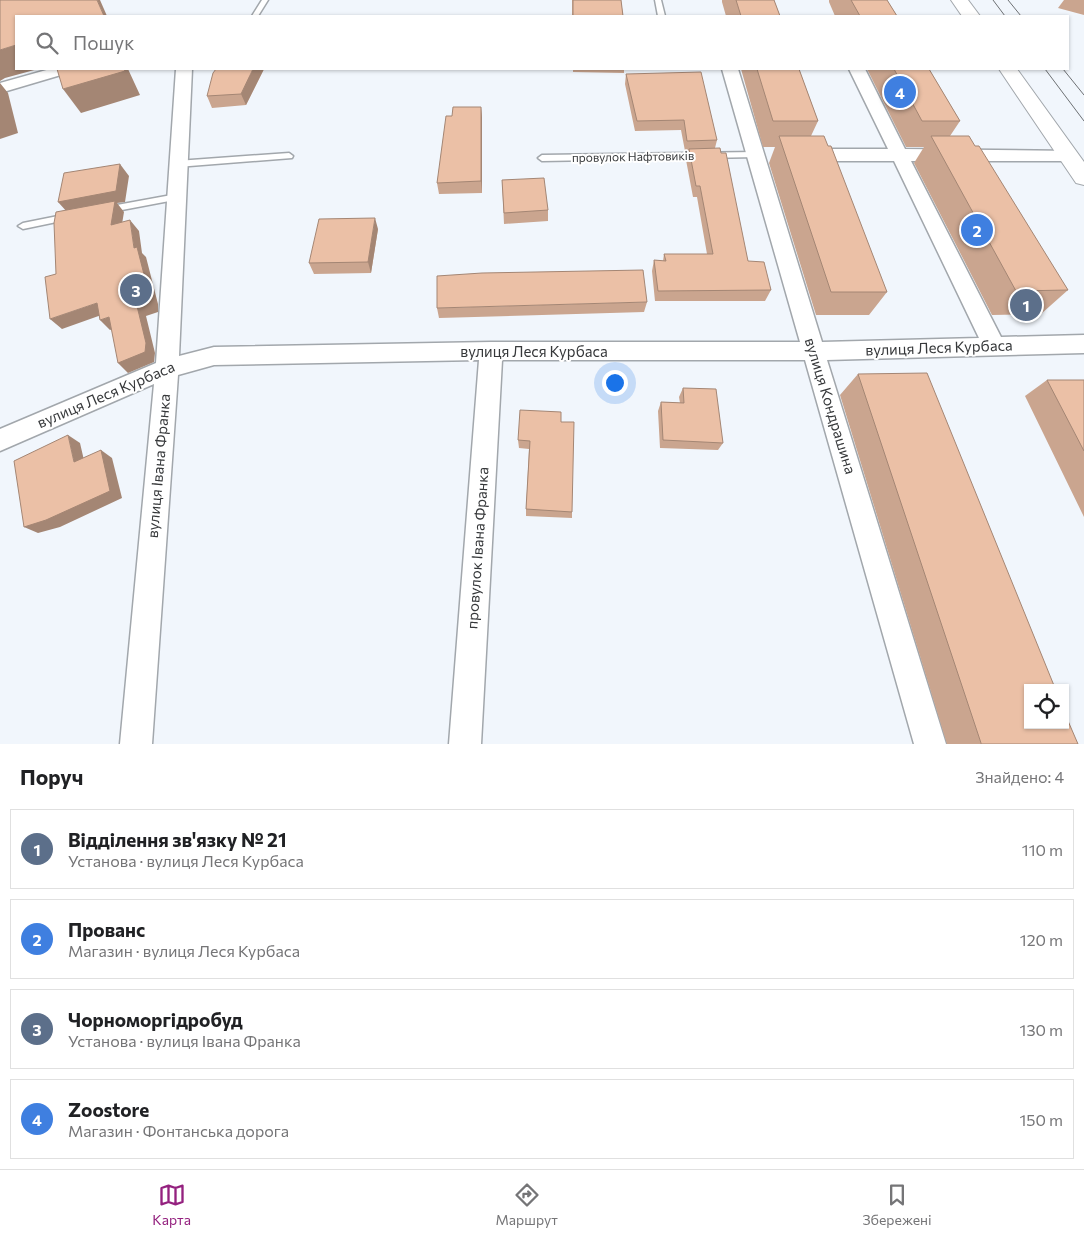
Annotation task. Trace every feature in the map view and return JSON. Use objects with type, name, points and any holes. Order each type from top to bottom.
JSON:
[{"type":"main road","points":[[959,0],[970,15]]},
{"type":"main road","points":[[1009,70],[1084,178]]},
{"type":"street","points":[[0,88],[63,70]]},
{"type":"street","name":"вулиця Івана Франка","points":[[136,744],[167,368],[177,197],[176,164],[184,70]]},
{"type":"street","name":"вулиця Кондрашина","points":[[730,70],[771,155],[814,351],[930,744]]},
{"type":"street","points":[[857,70],[994,346]]},
{"type":"street","points":[[771,155],[1068,155]]},
{"type":"street","name":"вулиця Леся Курбаса","points":[[0,440],[167,368],[214,356],[491,351],[814,351],[1084,344]]},
{"type":"street","name":"провулок Івана Франка","points":[[465,744],[491,351]]},
{"type":"lane","points":[[256,15],[265,0]]},
{"type":"lane","points":[[658,0],[662,15]]},
{"type":"lane","name":"провулок Нафтовиків","points":[[542,158],[771,155]]},
{"type":"lane","points":[[176,164],[289,156]]},
{"type":"lane","points":[[100,211],[177,197]]},
{"type":"lane","points":[[23,226],[81,215]]},
{"type":"building","points":[[0,0],[97,0],[104,15],[15,15],[15,45],[0,50]]},
{"type":"building","points":[[573,0],[621,0],[623,15],[573,15]]},
{"type":"building","points":[[736,0],[774,0],[780,15],[741,15]]},
{"type":"building","points":[[851,0],[887,0],[896,15],[859,15]]},
{"type":"building","points":[[57,70],[125,71],[63,89]]},
{"type":"building","points":[[215,70],[253,70],[241,94],[207,96]]},
{"type":"building","points":[[757,70],[799,70],[818,121],[773,121]]},
{"type":"building","points":[[895,70],[930,70],[960,121],[922,121]]},
{"type":"building","points":[[701,72],[717,140],[687,141],[684,120],[637,121],[626,74]]},
{"type":"building","points":[[453,107],[481,107],[481,181],[437,183],[446,116],[452,116]]},
{"type":"building","points":[[779,136],[824,136],[828,146],[831,146],[887,292],[831,292]]},
{"type":"building","points":[[931,136],[969,136],[975,146],[979,146],[1068,290],[1016,291]]},
{"type":"building","points":[[720,148],[721,153],[726,153],[748,261],[764,262],[771,290],[658,291],[654,260],[666,261],[664,254],[713,254],[700,186],[696,186],[689,149]]},
{"type":"building","points":[[120,164],[116,191],[58,202],[64,173]]},
{"type":"building","points":[[544,178],[548,210],[504,213],[502,180]]},
{"type":"building","points":[[115,201],[111,225],[130,220],[134,248],[137,247],[149,294],[149,302],[137,306],[146,343],[145,352],[118,363],[109,317],[100,320],[97,303],[50,319],[45,277],[56,274],[54,223],[56,212]]},
{"type":"building","points":[[375,218],[368,262],[309,263],[319,219]]},
{"type":"building","points":[[643,270],[647,302],[437,308],[437,276],[482,273]]},
{"type":"building","points":[[927,373],[1053,684],[1024,684],[1024,729],[1069,729],[1069,723],[1078,744],[981,744],[858,374]]},
{"type":"building","points":[[1047,380],[1084,380],[1084,451]]},
{"type":"building","points":[[683,388],[716,389],[723,443],[663,440],[661,402],[684,403]]},
{"type":"building","points":[[520,410],[561,412],[561,422],[574,422],[572,512],[526,509],[530,441],[518,440]]},
{"type":"building","points":[[68,435],[74,462],[101,450],[110,491],[46,520],[24,527],[14,461]]},
{"type":"tram line","points":[[993,0],[1004,15]]},
{"type":"tram line","points":[[1008,0],[1020,15]]},
{"type":"tram line","points":[[1046,70],[1084,121]]},
{"type":"tram line","points":[[1064,70],[1084,95]]},
{"type":"place","name":"Zoostore","points":[[900,92]]},
{"type":"place","name":"Прованс","points":[[977,230]]},
{"type":"place","name":"Чорноморгідробуд","points":[[136,290]]},
{"type":"place","name":"Відділення зв'язку № 21","points":[[1026,305]]}]
